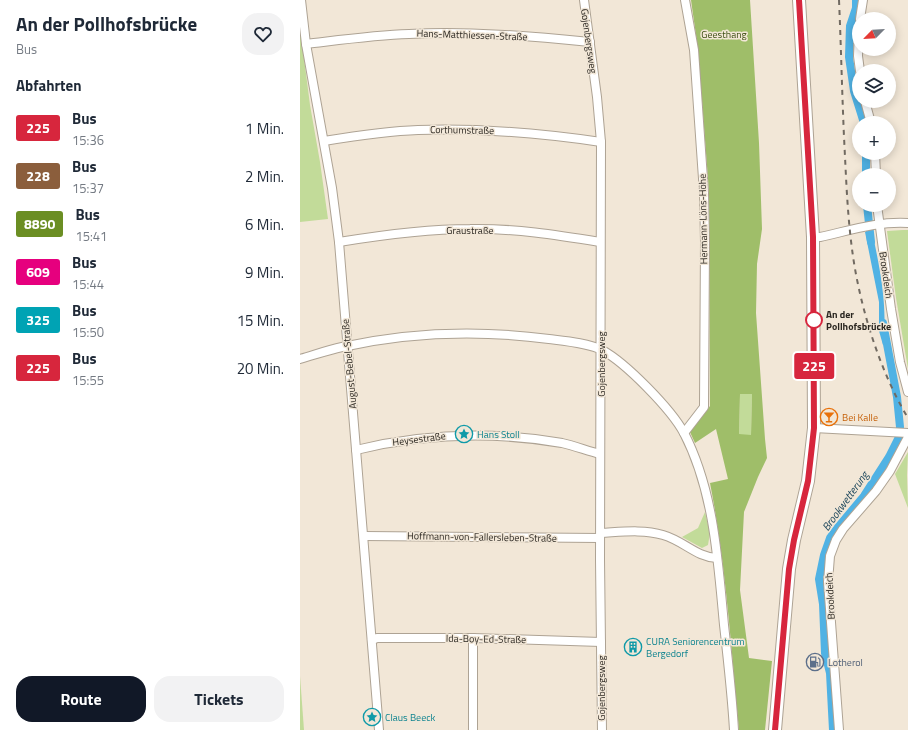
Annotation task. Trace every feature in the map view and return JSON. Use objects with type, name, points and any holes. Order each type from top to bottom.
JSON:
[{"type":"main road","points":[[775,730],[789,569],[794,540],[808,481],[814,428],[813,237],[799,0]]},
{"type":"street","name":"August-Bebel-Straße","points":[[301,0],[306,44],[332,188],[339,242],[364,536],[378,730]]},
{"type":"street","name":"Gojenbergsweg","points":[[584,0],[597,97],[601,142],[600,535],[602,730]]},
{"type":"street","name":"Hermann-Löns-Höhe","points":[[684,433],[704,407],[704,193],[694,50],[685,0]]},
{"type":"street","points":[[861,12],[863,0]]},
{"type":"street","name":"Hans-Matthiessen-Straße","points":[[306,44],[409,34],[455,33],[551,38],[590,42]]},
{"type":"street","name":"Corthumstraße","points":[[324,141],[385,132],[462,129],[554,135],[601,142]]},
{"type":"street","name":"Brookdeich","points":[[878,212],[891,309],[900,362],[908,392]]},
{"type":"street","points":[[813,237],[820,237],[879,224],[897,222],[908,223]]},
{"type":"street","name":"Graustraße","points":[[339,242],[394,234],[470,229],[543,233],[600,242]]},
{"type":"street","points":[[300,359],[348,346],[392,338],[478,333],[520,335],[559,341],[601,350],[618,360],[642,382],[664,406],[684,433],[703,485],[712,520],[718,558],[734,730]]},
{"type":"street","points":[[814,428],[903,434]]},
{"type":"street","name":"Brookdeich","points":[[839,730],[828,582],[830,556],[836,540],[843,529],[876,491],[890,471],[903,434]]},
{"type":"street","name":"Heysestraße","points":[[356,450],[399,441],[441,436],[486,435],[524,438],[564,444],[600,454]]},
{"type":"street","name":"Hoffmann-von-Fallersleben-Straße","points":[[364,536],[600,535],[647,532],[663,535],[687,546],[699,554],[718,558]]},
{"type":"street","name":"Ida-Boy-Ed-Straße","points":[[372,640],[377,638],[473,638],[601,642]]},
{"type":"street","points":[[473,638],[473,730]]},
{"type":"green space","name":"Geesthang","points":[[691,0],[750,0],[759,143],[762,229],[757,264],[756,313],[767,458],[744,512],[740,590],[749,658],[772,661],[765,730],[739,730],[724,575],[716,514],[710,483],[728,479],[716,429],[695,443],[690,432],[710,406],[709,192],[698,49]],"holes":[[[740,394],[752,394],[751,435],[739,434]]]},
{"type":"green space","points":[[300,27],[310,105],[328,219],[300,222]]},
{"type":"green space","points":[[908,230],[908,369],[887,231]]},
{"type":"green space","points":[[740,393],[752,394],[751,435],[739,435]]},
{"type":"green space","points":[[908,452],[907,475],[908,508],[895,474]]},
{"type":"green space","points":[[705,512],[710,533],[708,545],[702,548],[682,537],[698,528]]},
{"type":"green space","points":[[300,676],[304,730],[300,730]]},
{"type":"water","points":[[872,231],[884,302],[885,316],[883,345],[879,331],[879,302],[865,232]]},
{"type":"waterway","points":[[856,0],[856,8],[850,26],[849,57],[854,91],[862,116]]},
{"type":"waterway","points":[[866,160],[866,168]]},
{"type":"waterway","points":[[868,212],[871,242]]},
{"type":"waterway","name":"Brookwetterung","points":[[833,730],[830,673],[825,653],[823,604],[819,579],[824,555],[830,538],[864,496],[889,457],[899,437],[900,427],[897,397],[883,323]]},
{"type":"railway","points":[[839,0],[847,193],[850,235],[855,270],[865,314],[879,358],[908,418]]},
{"type":"bus line","name":"225","points":[[775,730],[789,569],[794,540],[808,481],[814,428],[813,237],[799,0]]},
{"type":"place","name":"An der Pollhofsbrücke","points":[[814,320]]},
{"type":"place","name":"Bei Kalle","points":[[829,417]]},
{"type":"place","name":"Hans Stoll","points":[[464,434]]},
{"type":"place","name":"CURA Seniorencentrum Bergedorf","points":[[633,647]]},
{"type":"place","name":"Lotherol","points":[[815,662]]},
{"type":"place","name":"Claus Beeck","points":[[372,717]]}]
